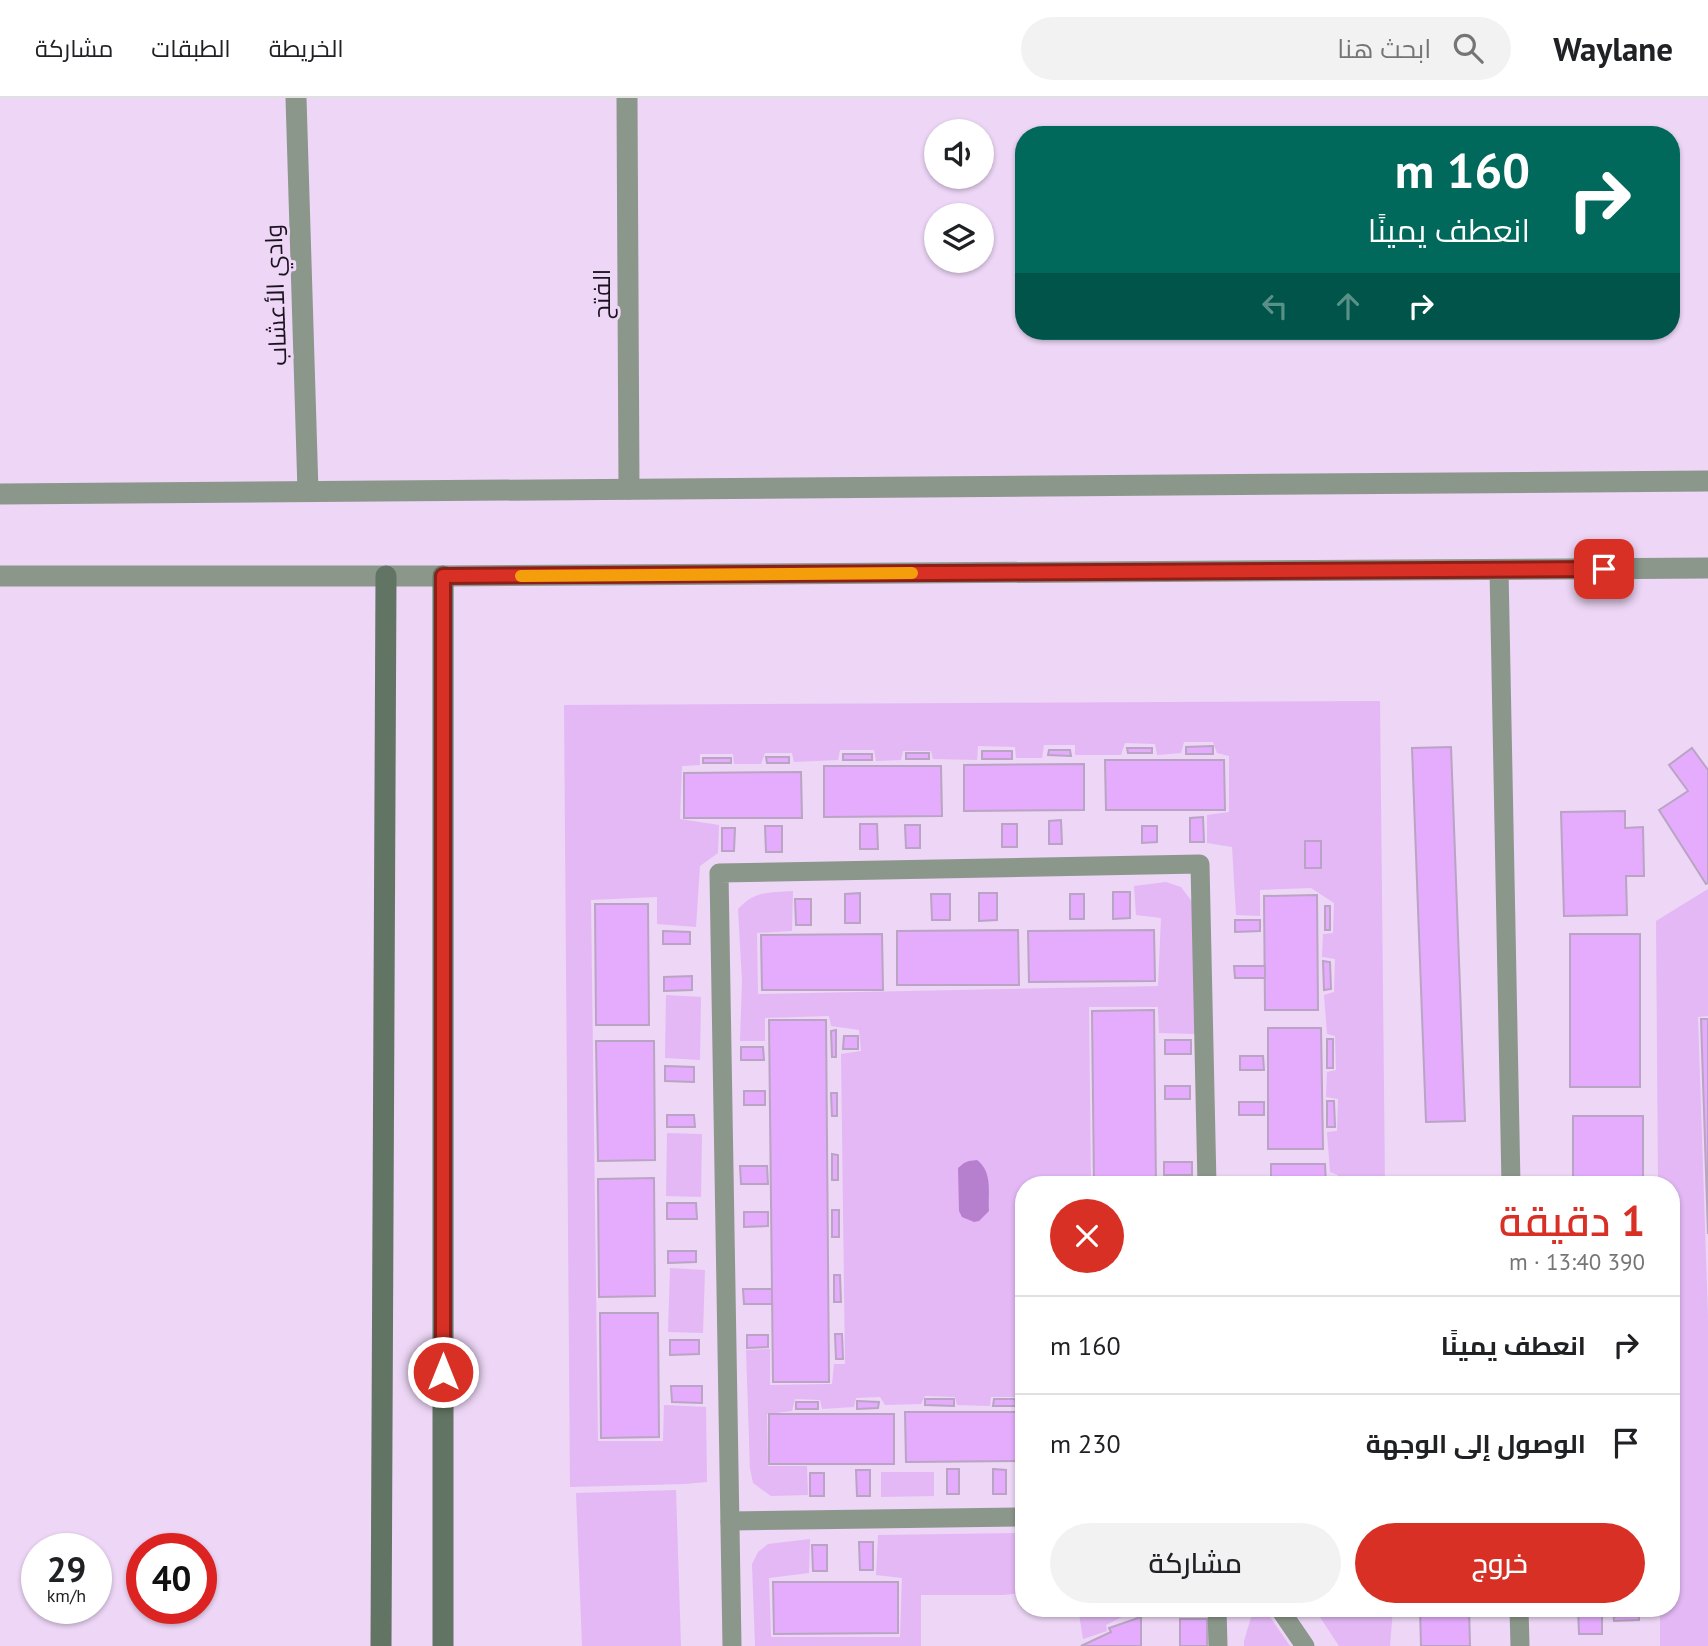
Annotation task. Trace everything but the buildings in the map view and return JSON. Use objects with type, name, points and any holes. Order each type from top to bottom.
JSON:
[{"type":"street","name":"وادي الأعشاب","points":[[296,98],[309,491]]},
{"type":"street","name":"الفتح","points":[[627,98],[629,489]]},
{"type":"street","points":[[0,494],[1708,481]]},
{"type":"street","points":[[0,576],[1708,568]]},
{"type":"street","points":[[381,1646],[386,576]]},
{"type":"street","points":[[443,576],[443,1646]]},
{"type":"lane","points":[[1499,569],[1511,1176]]},
{"type":"lane","points":[[732,1646],[719,873],[1200,864],[1207,1176]]},
{"type":"lane","points":[[730,1521],[1015,1517]]},
{"type":"lane","points":[[1217,1617],[1218,1646]]},
{"type":"lane","points":[[1285,1617],[1305,1646]]},
{"type":"lane","points":[[1519,1617],[1520,1646]]},
{"type":"shaded area","points":[[1380,701],[1385,1176],[1338,1176],[1330,1172],[1327,1132],[1337,1131],[1338,1099],[1326,1097],[1327,1072],[1336,1070],[1335,1036],[1327,1034],[1324,995],[1334,992],[1335,959],[1322,957],[1323,934],[1333,933],[1334,903],[1311,888],[1260,890],[1260,916],[1236,915],[1232,847],[1207,843],[1207,815],[1229,812],[1229,756],[1217,753],[1213,742],[1184,742],[1181,753],[1157,755],[1155,744],[1125,743],[1121,755],[1075,755],[1075,745],[1044,745],[1042,758],[1016,758],[1015,747],[978,746],[977,760],[933,759],[931,751],[903,751],[901,760],[876,761],[874,750],[840,750],[838,760],[794,762],[792,753],[765,753],[761,764],[734,764],[733,754],[700,754],[700,765],[682,766],[680,819],[719,825],[718,853],[700,866],[696,927],[657,924],[657,897],[591,900],[598,1441],[663,1441],[664,1405],[706,1407],[707,1482],[570,1487],[564,705]]},
{"type":"shaded area","points":[[1166,882],[1181,887],[1193,903],[1197,1034],[1159,1033],[1158,1007],[1089,1007],[1091,1176],[1015,1176],[1015,1397],[991,1397],[990,1406],[957,1405],[955,1397],[925,1396],[921,1404],[885,1405],[880,1397],[856,1398],[854,1407],[822,1409],[820,1400],[795,1399],[792,1411],[767,1414],[768,1466],[807,1466],[808,1495],[771,1496],[753,1483],[750,1469],[746,1350],[770,1349],[770,1385],[832,1384],[834,1364],[845,1364],[841,1054],[861,1051],[859,1030],[831,1026],[829,1016],[765,1018],[765,1041],[740,1041],[742,981],[738,909],[757,895],[793,891],[792,931],[757,933],[758,994],[1158,986],[1161,918],[1136,915],[1134,886]]},
{"type":"shaded area","points":[[1708,889],[1708,1016],[1698,1017],[1708,1318],[1708,1646],[1660,1646],[1660,1617],[1680,1617],[1680,1176],[1658,1176],[1656,921]]},
{"type":"shaded area","points":[[666,995],[701,997],[700,1060],[665,1058]]},
{"type":"shaded area","points":[[667,1133],[702,1134],[701,1197],[666,1196]]},
{"type":"shaded area","points":[[977,1160],[982,1165],[989,1183],[989,1211],[979,1221],[974,1222],[962,1217],[959,1211],[958,1168],[969,1161]]},
{"type":"shaded area","points":[[670,1268],[705,1270],[703,1333],[668,1332]]},
{"type":"shaded area","points":[[881,1472],[934,1472],[934,1496],[881,1497]]},
{"type":"shaded area","points":[[676,1490],[681,1646],[582,1646],[576,1493]]},
{"type":"shaded area","points":[[1015,1533],[1015,1594],[921,1595],[921,1646],[755,1646],[752,1564],[758,1552],[768,1544],[810,1539],[809,1573],[769,1578],[771,1637],[900,1637],[902,1578],[876,1575],[878,1535]]},
{"type":"shaded area","points":[[1079,1617],[1122,1617],[1106,1625],[1107,1631],[1083,1639]]},
{"type":"shaded area","points":[[1251,1617],[1270,1617],[1290,1646],[1244,1646]]},
{"type":"shaded area","points":[[1320,1617],[1392,1617],[1390,1646],[1339,1646]]},
{"type":"slow traffic","points":[[521,576],[912,573]]},
{"type":"route","points":[[443,1372],[443,576],[1604,569]]}]
